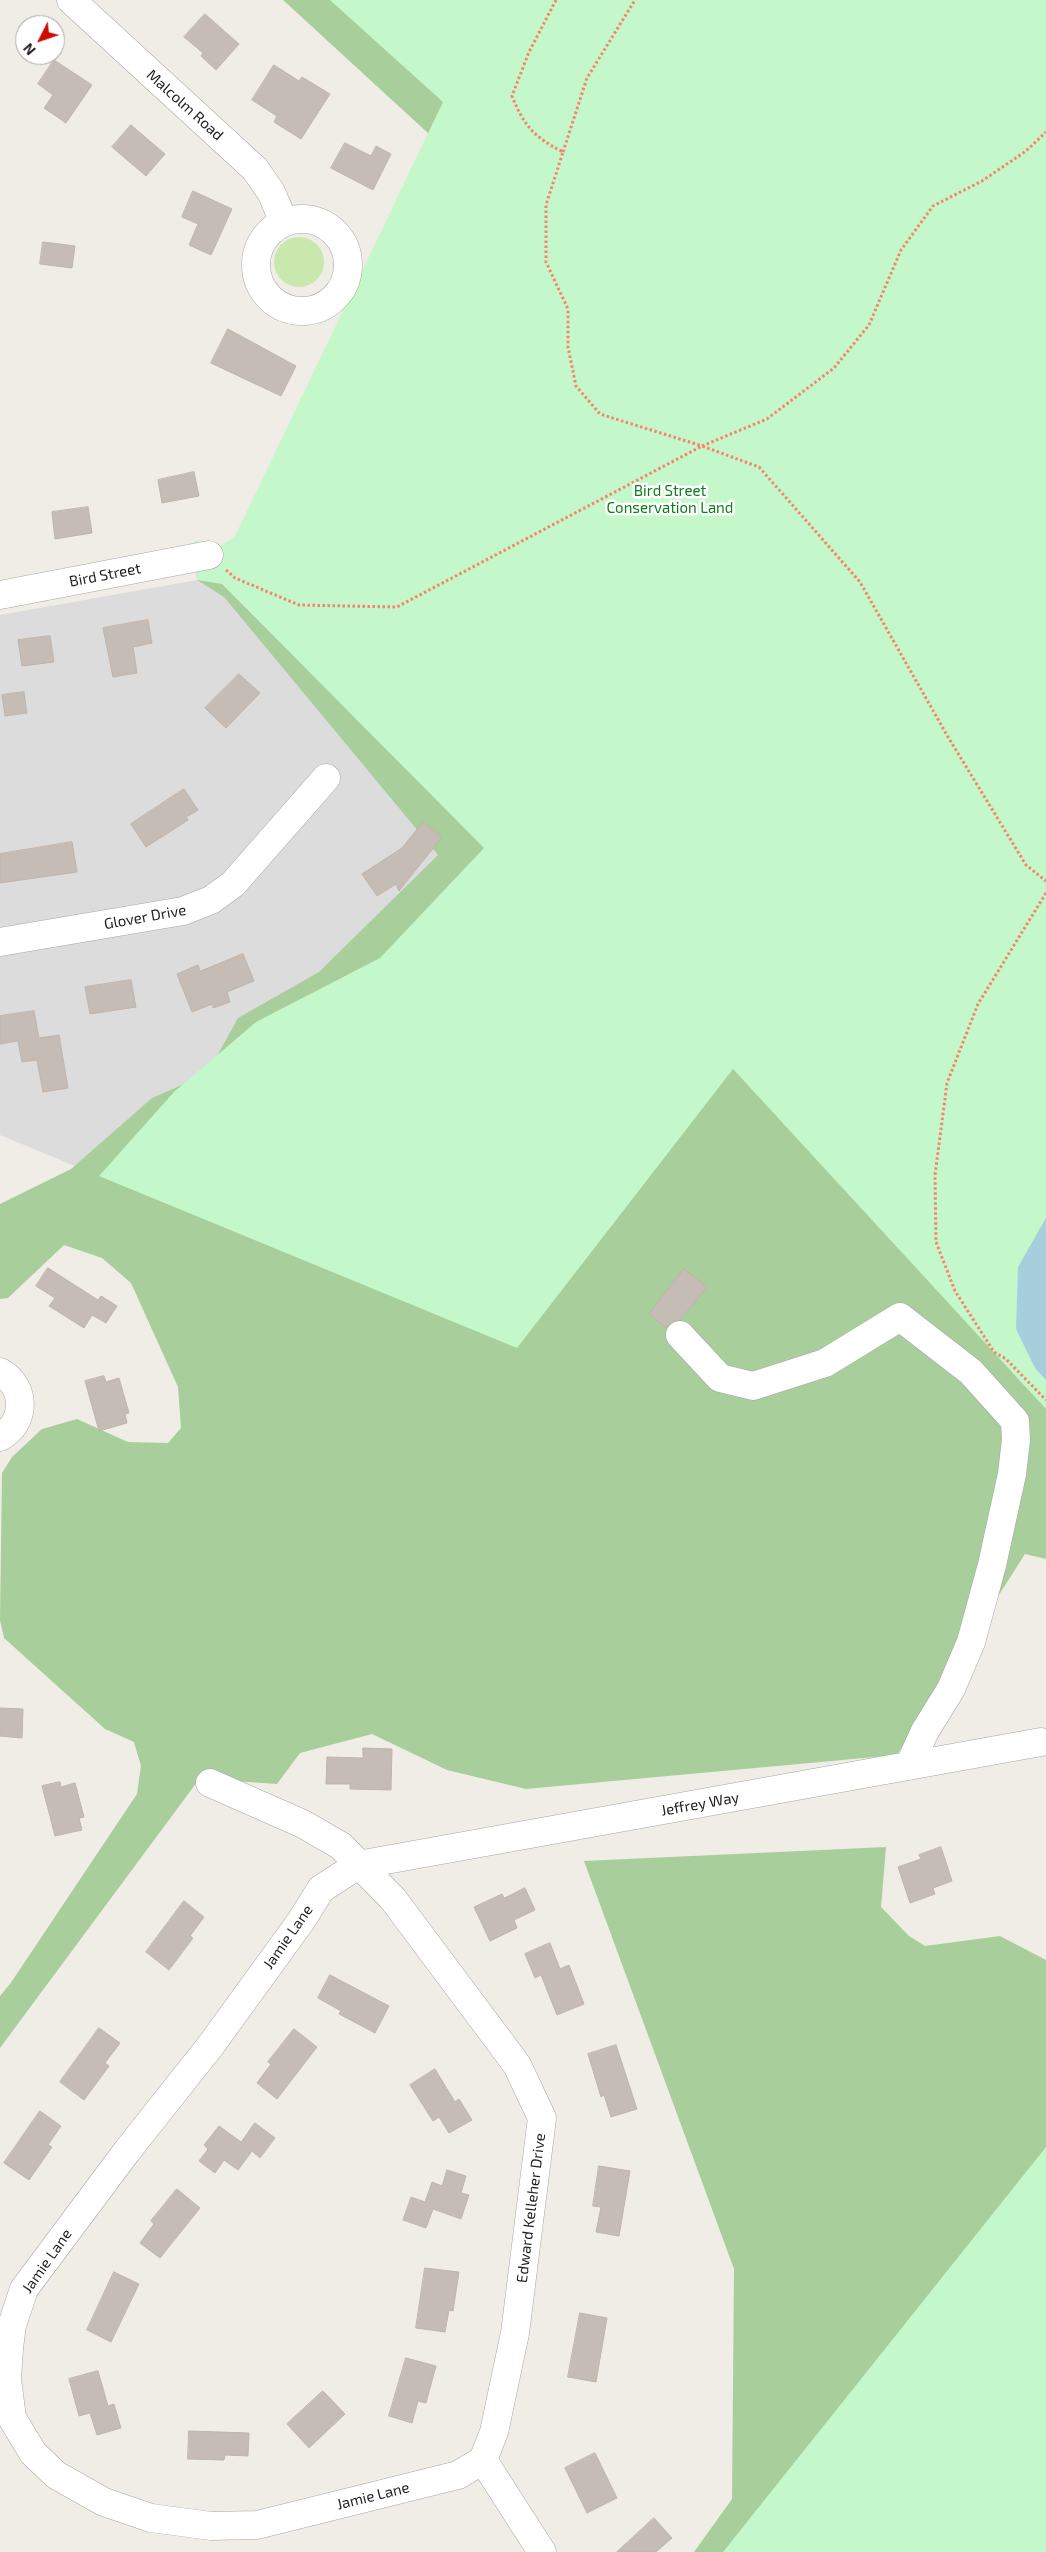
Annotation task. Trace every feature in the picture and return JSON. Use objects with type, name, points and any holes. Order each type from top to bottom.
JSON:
[{"type":"street","name":"Malcolm Road","points":[[71,0],[255,169],[271,192],[284,222]]},
{"type":"street","name":"Bird Street","points":[[0,595],[209,555]]},
{"type":"street","name":"Glover Drive","points":[[0,942],[183,911],[211,900],[244,874],[326,778]]},
{"type":"street","points":[[680,1336],[720,1378],[753,1386],[825,1362],[900,1317],[971,1372],[1015,1420],[1016,1440],[1012,1474],[992,1565],[971,1642],[952,1689],[924,1731],[909,1766]]},
{"type":"street","points":[[0,1372],[13,1382],[20,1402],[16,1422],[0,1438]]},
{"type":"street","name":"Jeffrey Way","points":[[358,1865],[1041,1742]]},
{"type":"street","name":"Edward Kelleher Drive","points":[[210,1782],[303,1824],[340,1846],[393,1899],[517,2065],[542,2118],[516,2333],[494,2432],[483,2460]]},
{"type":"street","name":"Jamie Lane","points":[[358,1865],[321,1889],[211,2045],[127,2151],[24,2289],[12,2325],[7,2379],[6,2421],[33,2453],[56,2475],[104,2502],[151,2518],[211,2526],[257,2525],[458,2475],[483,2460]]},
{"type":"street","points":[[483,2460],[542,2552]]},
{"type":"path","points":[[556,0],[529,52],[512,96],[522,121],[543,142],[563,152]]},
{"type":"path","points":[[635,0],[587,78],[546,205],[546,262],[568,308],[568,347],[576,386],[600,414],[702,446],[759,467],[860,582],[948,736],[1026,865],[1046,881]]},
{"type":"path","points":[[209,555],[235,578],[299,605],[397,607],[702,446],[767,419],[834,368],[869,325],[900,250],[933,206],[982,181],[1026,150],[1046,132]]},
{"type":"path","points":[[1046,893],[978,1004],[947,1083],[935,1175],[936,1242],[955,1291],[994,1352],[1006,1359],[1046,1400]]},
{"type":"shaded area","points":[[197,580],[222,584],[484,848],[99,1176],[0,1135],[0,615]]},
{"type":"green space","name":"Bird Street Conservation Land","points":[[283,0],[1046,0],[1046,1559],[1025,1554],[897,1755],[526,1789],[447,1770],[372,1734],[300,1753],[277,1784],[218,1780],[203,1774],[0,2048],[0,1996],[10,1984],[137,1794],[141,1766],[134,1742],[105,1729],[4,1638],[0,1620],[2,1473],[12,1457],[42,1429],[77,1419],[128,1442],[168,1443],[181,1428],[178,1387],[131,1283],[102,1258],[64,1245],[8,1298],[0,1299],[0,1204],[71,1169],[152,1098],[207,1074],[238,1018],[319,972],[438,855],[224,597],[197,580],[194,541],[229,557],[429,134]]},
{"type":"green space","name":"Bird Street Conservation Land","points":[[330,0],[1046,0],[1046,1409],[733,1069],[517,1348],[99,1176],[174,1092],[256,1022],[380,958],[484,848],[222,584],[197,580],[194,541],[222,545],[235,536],[443,102]]},
{"type":"green space","points":[[299,237],[309,239],[317,244],[322,252],[324,262],[322,272],[317,280],[309,285],[299,287],[289,285],[281,280],[276,272],[274,262],[276,252],[281,244],[289,239]]},
{"type":"green space","points":[[886,1847],[881,1907],[909,1936],[925,1946],[1000,1936],[1046,1960],[1046,2552],[694,2552],[732,2499],[734,2269],[584,1861]]},
{"type":"green space","points":[[1046,2147],[1046,2552],[723,2552]]},
{"type":"water","points":[[1046,1218],[1046,1380],[1035,1368],[1016,1329],[1018,1267]]},
{"type":"building","points":[[205,14],[239,44],[216,70],[201,56],[203,53],[184,37]]},
{"type":"building","points":[[51,65],[62,65],[92,85],[66,123],[44,108],[53,95],[38,84]]},
{"type":"building","points":[[274,65],[299,81],[302,77],[330,94],[301,139],[274,122],[277,116],[252,100]]},
{"type":"building","points":[[131,125],[165,154],[146,176],[112,147]]},
{"type":"building","points":[[345,143],[371,156],[376,146],[391,154],[373,190],[331,168]]},
{"type":"building","points":[[193,191],[232,209],[211,255],[189,245],[198,224],[182,217]]},
{"type":"building","points":[[43,242],[75,246],[72,268],[40,264]]},
{"type":"building","points":[[228,329],[296,366],[281,396],[211,363]]},
{"type":"building","points":[[194,472],[199,496],[162,503],[158,480]]},
{"type":"building","points":[[88,507],[92,533],[55,539],[52,512]]},
{"type":"building","points":[[148,620],[152,643],[133,647],[137,673],[113,677],[103,628]]},
{"type":"building","points":[[50,636],[54,662],[22,666],[18,640]]},
{"type":"building","points":[[239,674],[260,693],[226,728],[205,708]]},
{"type":"building","points":[[24,692],[27,713],[5,716],[2,695]]},
{"type":"building","points":[[184,789],[198,810],[186,817],[188,820],[146,847],[131,824]]},
{"type":"building","points":[[423,822],[442,837],[399,891],[396,884],[377,896],[362,874],[402,848]]},
{"type":"building","points":[[72,842],[77,872],[0,883],[0,854]]},
{"type":"building","points":[[243,954],[254,981],[227,992],[230,1002],[213,1008],[212,1004],[192,1012],[177,974],[198,965],[200,971]]},
{"type":"building","points":[[131,980],[136,1007],[90,1014],[85,987]]},
{"type":"building","points":[[34,1011],[39,1038],[59,1035],[68,1088],[43,1092],[37,1060],[22,1062],[18,1041],[0,1044],[0,1016]]},
{"type":"building","points":[[48,1268],[98,1300],[101,1296],[117,1306],[106,1323],[92,1315],[84,1328],[49,1306],[55,1298],[36,1286]]},
{"type":"building","points":[[684,1269],[707,1287],[679,1320],[670,1323],[666,1328],[649,1314]]},
{"type":"building","points":[[104,1376],[106,1382],[119,1378],[129,1413],[125,1414],[127,1423],[99,1431],[85,1381]]},
{"type":"building","points":[[0,1708],[23,1709],[22,1738],[0,1736]]},
{"type":"building","points":[[363,1748],[392,1749],[391,1790],[350,1789],[350,1784],[326,1784],[327,1757],[363,1758]]},
{"type":"building","points":[[60,1782],[61,1787],[75,1783],[84,1817],[79,1818],[82,1830],[55,1836],[42,1786]]},
{"type":"building","points":[[941,1847],[952,1881],[933,1888],[935,1894],[910,1903],[898,1867],[921,1859],[919,1855]]},
{"type":"building","points":[[525,1888],[535,1910],[514,1920],[517,1928],[490,1941],[474,1907],[502,1894],[504,1898]]},
{"type":"building","points":[[184,1901],[204,1917],[190,1936],[193,1938],[169,1970],[146,1952]]},
{"type":"building","points":[[550,1943],[560,1969],[569,1965],[584,2004],[557,2015],[541,1975],[535,1978],[525,1954]]},
{"type":"building","points":[[330,1975],[389,2006],[375,2033],[339,2014],[341,2011],[318,1998]]},
{"type":"building","points":[[99,2028],[120,2043],[105,2063],[109,2066],[84,2100],[60,2082]]},
{"type":"building","points":[[294,2029],[317,2047],[277,2099],[257,2083],[271,2064],[268,2062]]},
{"type":"building","points":[[616,2045],[637,2109],[611,2117],[604,2095],[601,2097],[588,2054]]},
{"type":"building","points":[[435,2069],[455,2102],[459,2099],[472,2120],[449,2133],[439,2117],[433,2121],[410,2085]]},
{"type":"building","points":[[40,2111],[61,2126],[48,2145],[52,2147],[29,2180],[4,2163]]},
{"type":"building","points":[[255,2123],[275,2138],[260,2158],[252,2151],[238,2170],[224,2160],[215,2173],[199,2161],[208,2149],[204,2145],[219,2126],[241,2142]]},
{"type":"building","points":[[599,2166],[630,2171],[619,2236],[596,2232],[601,2207],[593,2206]]},
{"type":"building","points":[[447,2170],[466,2176],[461,2193],[469,2195],[461,2219],[433,2209],[426,2228],[403,2220],[411,2197],[425,2202],[432,2182],[442,2186]]},
{"type":"building","points":[[177,2189],[200,2208],[160,2258],[140,2243],[154,2224],[151,2221]]},
{"type":"building","points":[[425,2268],[459,2272],[453,2311],[449,2310],[445,2332],[416,2328]]},
{"type":"building","points":[[114,2272],[139,2284],[111,2342],[87,2330]]},
{"type":"building","points":[[580,2313],[607,2318],[596,2382],[568,2377]]},
{"type":"building","points":[[406,2358],[436,2366],[426,2403],[418,2401],[412,2423],[389,2416]]},
{"type":"building","points":[[98,2371],[108,2406],[114,2404],[121,2428],[97,2435],[90,2413],[79,2416],[69,2379]]},
{"type":"building","points":[[323,2391],[345,2414],[309,2448],[287,2424]]},
{"type":"building","points":[[189,2431],[249,2433],[248,2456],[225,2455],[224,2460],[188,2459]]},
{"type":"building","points":[[595,2453],[617,2498],[587,2513],[565,2468]]},
{"type":"building","points":[[654,2518],[672,2538],[656,2552],[617,2552]]}]
